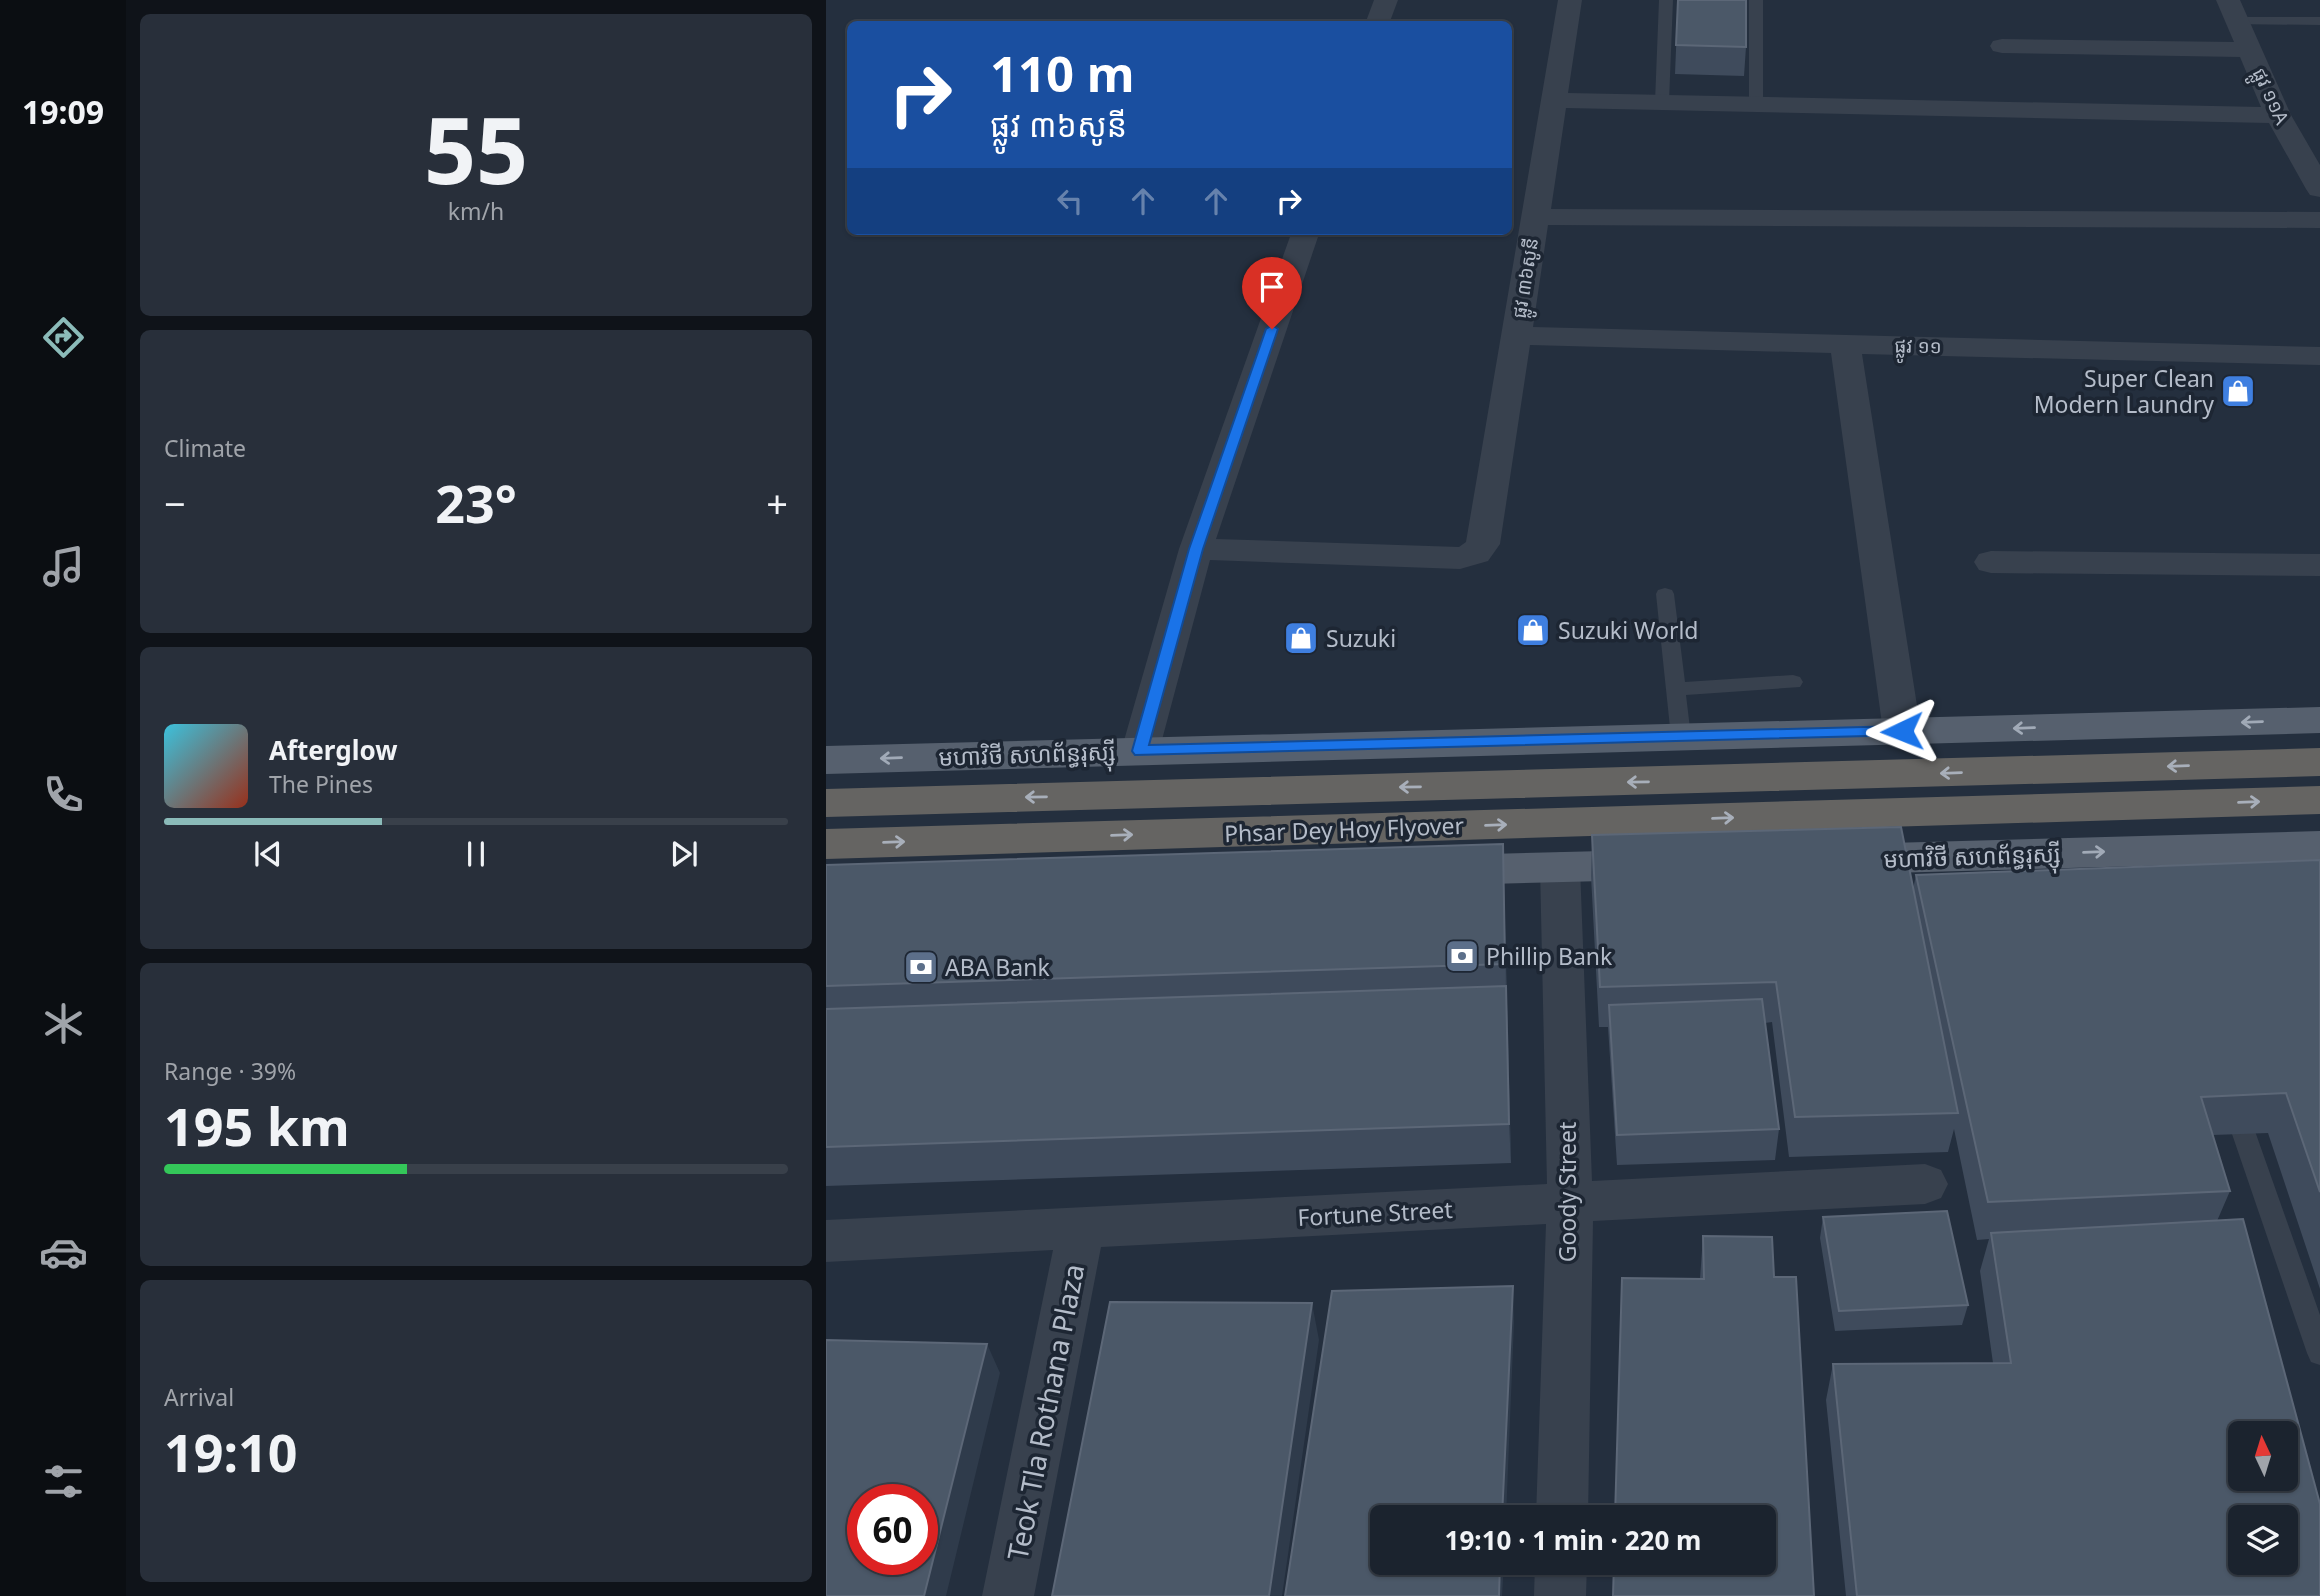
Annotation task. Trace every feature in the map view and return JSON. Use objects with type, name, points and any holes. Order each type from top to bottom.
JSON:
[{"type":"highway","name":"Phsar Dey Hoy Flyover","points":[[826,803],[2320,762]]},
{"type":"highway","name":"មហាវិថី សហព័ន្ធរុស្ស៊ី","points":[[1863,814],[2320,800]]},
{"type":"highway","name":"Phsar Dey Hoy Flyover","points":[[826,844],[1863,814]]},
{"type":"main road","name":"មហាវិថី សហព័ន្ធរុស្ស៊ី","points":[[826,760],[2320,720]]},
{"type":"main road","name":"មហាវិថី សហព័ន្ធរុស្ស៊ី","points":[[1820,860],[2156,862],[2320,846]]},
{"type":"main road","points":[[1422,871],[1683,864]]},
{"type":"street","points":[[1378,21],[1386,0]]},
{"type":"street","name":"ផ្លូវ ៣៦សូនី","points":[[1196,549],[1460,558],[1476,553],[1483,544],[1570,0]]},
{"type":"street","name":"ផ្លូវ ១១A","points":[[2232,10],[2278,115],[2320,189]]},
{"type":"street","points":[[2002,46],[2250,50]]},
{"type":"street","points":[[1554,100],[2278,115]]},
{"type":"street","points":[[1534,217],[2320,220]]},
{"type":"street","points":[[1140,751],[1196,549],[1305,235]]},
{"type":"street","name":"ផ្លូវ ១១","points":[[1515,337],[2320,356]]},
{"type":"street","points":[[1845,344],[1902,731]]},
{"type":"street","points":[[1991,562],[2320,565]]},
{"type":"street","name":"Goody Street","points":[[1560,867],[1570,1202],[1562,1505]]},
{"type":"street","name":"Fortune Street","points":[[826,1241],[1925,1184]]},
{"type":"street","name":"Teok Tla Rothana Plaza","points":[[1008,1596],[1082,1228]]},
{"type":"street","points":[[1560,1596],[1561,1575]]},
{"type":"lane","points":[[1662,102],[1666,0]]},
{"type":"lane","points":[[1756,0],[1756,104]]},
{"type":"lane","points":[[2232,10],[2320,21]]},
{"type":"lane","points":[[1665,594],[1681,737]]},
{"type":"lane","points":[[1675,689],[1793,682]]},
{"type":"lane","points":[[2244,1134],[2320,1353]]},
{"type":"building","points":[[1678,0],[1746,0],[1746,47],[1676,45]]},
{"type":"building","points":[[1901,827],[1958,1113],[1795,1117],[1776,982],[1600,987],[1592,835]]},
{"type":"building","points":[[1503,844],[1505,964],[826,986],[826,865]]},
{"type":"building","points":[[2320,860],[2320,1192],[2286,1093],[2201,1097],[2230,1191],[1988,1202],[1916,875]]},
{"type":"building","points":[[1506,986],[1509,1124],[826,1147],[826,1009]]},
{"type":"building","points":[[1762,999],[1779,1129],[1617,1135],[1609,1005]]},
{"type":"building","points":[[1947,1211],[1968,1305],[1839,1311],[1823,1217]]},
{"type":"building","points":[[2243,1219],[2298,1421],[2228,1421],[2228,1491],[2298,1491],[2298,1423],[2320,1504],[2320,1596],[1857,1596],[1833,1364],[2011,1363],[1991,1233]]},
{"type":"building","points":[[1703,1236],[1772,1237],[1774,1277],[1796,1277],[1814,1596],[1613,1596],[1614,1575],[1776,1575],[1776,1505],[1615,1505],[1622,1278],[1704,1279]]},
{"type":"building","points":[[1513,1286],[1503,1505],[1370,1505],[1370,1575],[1500,1575],[1499,1596],[1285,1596],[1332,1291]]},
{"type":"building","points":[[1110,1302],[1312,1303],[1269,1596],[1052,1596]]},
{"type":"building","points":[[826,1340],[987,1344],[938,1540],[938,1484],[847,1484],[847,1575],[929,1575],[924,1596],[826,1596]]},
{"type":"place","name":"Super Clean Modern Laundry","points":[[2238,391]]},
{"type":"place","name":"Suzuki World","points":[[1533,630]]},
{"type":"place","name":"Suzuki","points":[[1301,638]]},
{"type":"place","name":"Phillip Bank","points":[[1462,956]]},
{"type":"place","name":"ABA Bank","points":[[921,967]]},
{"type":"route","points":[[1272,329],[1196,549],[1140,751],[1902,731]]}]
